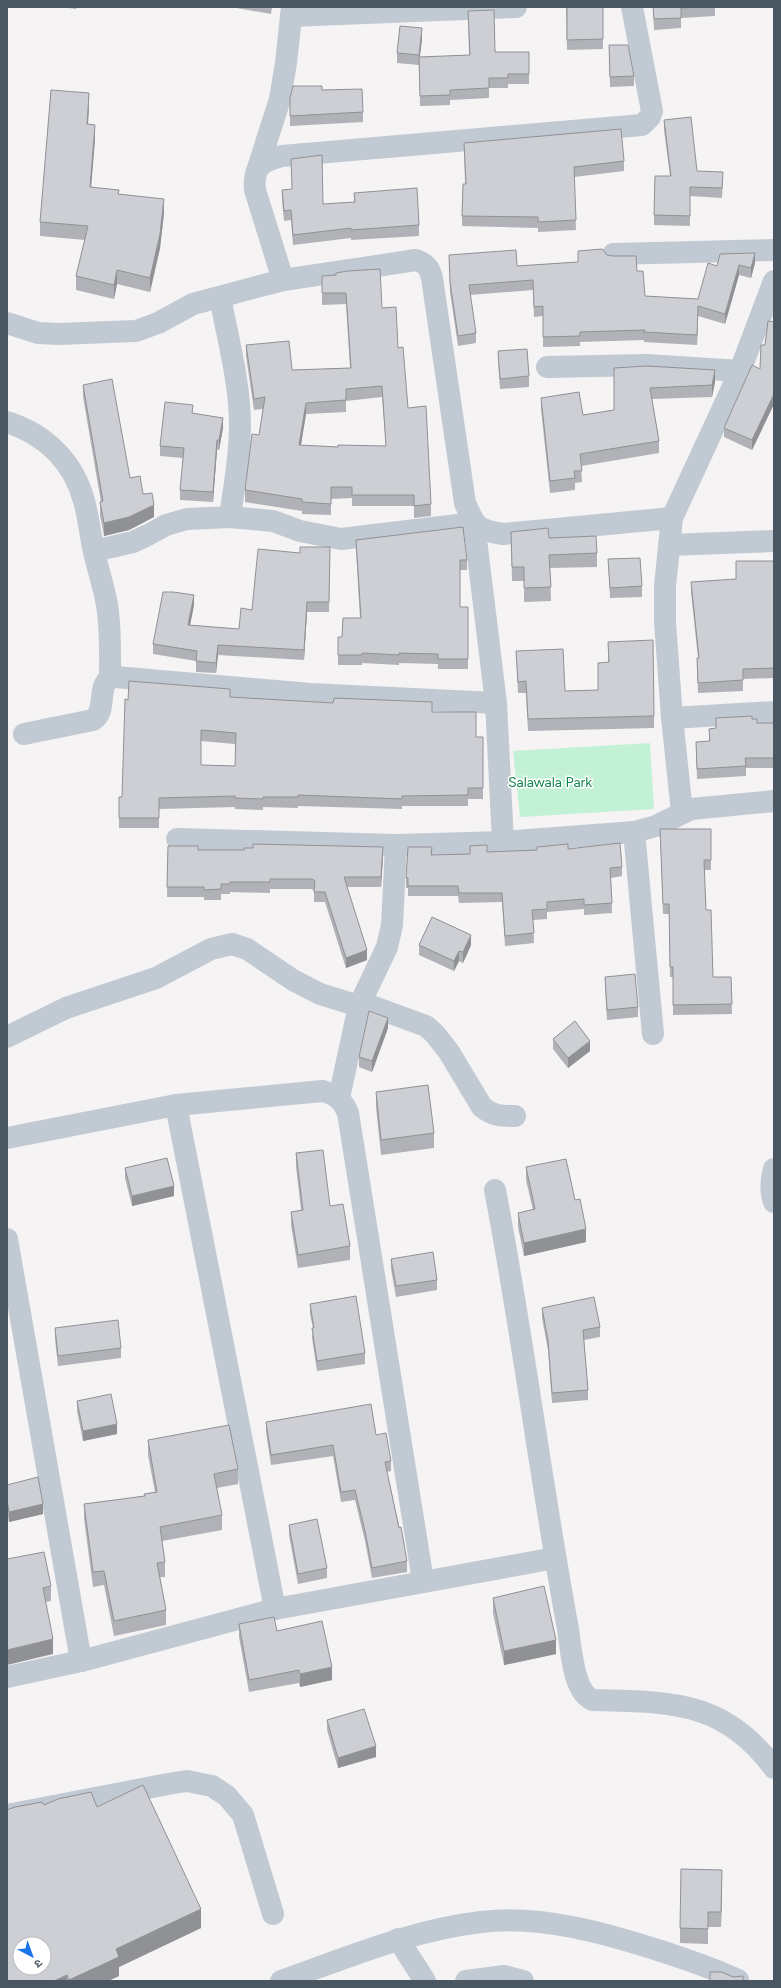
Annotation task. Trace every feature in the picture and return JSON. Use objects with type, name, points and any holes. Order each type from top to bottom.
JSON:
[{"type":"street","points":[[283,280],[255,190],[254,178],[280,99],[286,64],[291,12],[516,7]]},
{"type":"street","points":[[258,168],[266,161],[282,156],[642,125],[650,117],[652,110],[632,7]]},
{"type":"street","points":[[613,254],[774,250]]},
{"type":"street","points":[[7,323],[38,333],[58,334],[136,330],[158,323],[193,304],[283,280],[416,260],[427,265],[432,278],[465,503],[474,523],[496,703],[503,842]]},
{"type":"street","points":[[682,812],[672,718],[665,622],[665,586],[672,518],[740,371],[774,283]]},
{"type":"street","points":[[220,297],[238,396],[240,425],[230,518]]},
{"type":"street","points":[[547,367],[646,365],[740,371]]},
{"type":"street","points":[[7,422],[20,426],[47,441],[64,460],[76,478],[84,500],[94,552],[107,606],[110,634],[110,678],[104,685],[101,712],[98,717],[93,720],[24,734]]},
{"type":"street","points":[[94,552],[133,542],[175,521],[187,519],[230,518],[273,521],[300,531],[341,539],[474,523],[486,531],[503,534],[672,518]]},
{"type":"street","points":[[669,545],[774,541]]},
{"type":"street","points":[[110,678],[120,677],[310,694],[496,703]]},
{"type":"street","points":[[672,718],[774,712]]},
{"type":"street","points":[[177,839],[396,845],[503,842],[634,832],[656,826],[682,812],[699,808],[774,801]]},
{"type":"street","points":[[634,832],[653,1034]]},
{"type":"street","points":[[339,1098],[359,1006],[387,947],[392,925],[396,845]]},
{"type":"street","points":[[7,1037],[66,1008],[156,978],[211,949],[232,944],[247,949],[293,980],[320,994],[359,1006],[374,1007],[414,1020],[426,1026],[435,1034],[449,1052],[482,1106],[489,1113],[498,1116],[515,1116]]},
{"type":"street","points":[[7,1138],[176,1105],[323,1091],[333,1094],[344,1103],[348,1114],[423,1581]]},
{"type":"street","points":[[176,1105],[275,1609]]},
{"type":"street","points":[[774,1169],[771,1193],[774,1202]]},
{"type":"street","points":[[496,1190],[512,1279],[555,1558],[579,1684],[586,1697],[593,1700],[674,1704],[706,1713],[738,1730],[761,1751],[774,1768]]},
{"type":"street","points":[[7,1239],[81,1661]]},
{"type":"street","points":[[7,1677],[81,1661],[275,1609],[555,1558]]},
{"type":"street","points":[[7,1815],[187,1781],[212,1786],[227,1796],[243,1815],[273,1914]]},
{"type":"street","points":[[281,1981],[398,1939],[481,1922],[539,1922],[626,1940],[711,1967],[738,1980]]},
{"type":"street","points":[[398,1939],[425,1981]]},
{"type":"street","points":[[466,1981],[504,1976],[524,1981]]},
{"type":"green space","name":"Salawala Park","points":[[650,743],[654,809],[520,817],[513,751]]},
{"type":"building","points":[[567,7],[603,7],[603,39],[567,40]]},
{"type":"building","points":[[653,7],[696,7],[681,8],[681,18],[654,19]]},
{"type":"building","points":[[494,10],[495,52],[529,52],[529,74],[508,74],[508,78],[489,78],[489,88],[450,90],[450,95],[420,96],[419,57],[470,55],[468,11]]},
{"type":"building","points":[[400,26],[422,28],[419,55],[397,53]]},
{"type":"building","points":[[609,45],[628,45],[634,76],[610,77]]},
{"type":"building","points":[[293,86],[322,86],[322,90],[362,89],[363,112],[290,116],[290,98]]},
{"type":"building","points":[[51,90],[89,93],[87,124],[95,125],[90,187],[119,190],[118,194],[164,199],[160,234],[150,278],[117,270],[114,285],[76,276],[88,226],[40,222]]},
{"type":"building","points":[[691,117],[697,171],[723,172],[722,188],[690,187],[690,216],[654,215],[655,176],[671,176],[664,120]]},
{"type":"building","points":[[621,129],[624,161],[574,167],[576,220],[538,222],[538,217],[462,216],[463,184],[466,184],[464,143]]},
{"type":"building","points":[[322,155],[323,204],[355,202],[354,193],[417,188],[419,225],[351,230],[351,228],[293,235],[291,210],[284,211],[282,190],[292,189],[291,159]]},
{"type":"building","points":[[602,249],[607,255],[636,256],[637,271],[643,271],[645,296],[698,299],[708,263],[717,266],[720,254],[755,253],[751,268],[739,265],[725,314],[698,306],[697,335],[644,332],[645,330],[580,332],[580,336],[543,337],[543,306],[534,307],[533,280],[469,285],[476,333],[458,336],[450,282],[449,255],[516,250],[517,266],[578,262],[578,251]]},
{"type":"building","points":[[380,269],[382,308],[396,307],[398,348],[403,347],[408,408],[426,406],[431,504],[414,506],[414,495],[352,495],[352,487],[331,487],[331,504],[302,502],[302,499],[245,490],[252,434],[259,435],[265,397],[254,399],[246,345],[289,341],[292,370],[351,368],[346,293],[322,293],[322,276],[336,275],[336,273]],"holes":[[[382,386],[386,446],[338,445],[338,447],[299,445],[306,403],[346,400],[346,389]]]},
{"type":"building","points":[[768,321],[774,322],[774,394],[752,440],[724,428],[752,365],[760,369],[761,345],[765,345]]},
{"type":"building","points":[[527,349],[529,376],[500,379],[498,351]]},
{"type":"building","points":[[647,366],[715,370],[712,385],[650,388],[659,441],[580,454],[582,471],[574,471],[575,478],[550,481],[541,398],[579,392],[583,415],[614,410],[614,368]]},
{"type":"building","points":[[112,379],[130,478],[140,476],[143,494],[152,493],[154,505],[129,517],[104,523],[100,502],[103,501],[83,385]]},
{"type":"building","points":[[165,402],[193,405],[192,413],[223,418],[219,440],[217,440],[213,492],[180,490],[184,448],[160,446]]},
{"type":"building","points":[[463,527],[467,560],[460,560],[460,607],[468,607],[468,659],[438,659],[438,654],[399,653],[399,655],[362,653],[362,655],[338,655],[338,637],[342,637],[343,618],[361,618],[356,540]]},
{"type":"building","points":[[548,528],[549,538],[596,536],[597,553],[549,555],[551,587],[524,588],[524,567],[512,567],[511,532]]},
{"type":"building","points":[[300,547],[330,547],[329,602],[307,602],[304,650],[218,645],[216,663],[196,661],[197,651],[153,644],[163,592],[194,595],[188,625],[239,629],[241,608],[252,610],[258,549],[300,553]]},
{"type":"building","points":[[640,558],[642,586],[610,588],[608,559]]},
{"type":"building","points":[[736,561],[774,561],[774,668],[743,669],[743,680],[698,683],[697,658],[699,658],[691,582],[736,579]]},
{"type":"building","points":[[653,640],[654,716],[528,719],[526,681],[518,682],[516,651],[563,649],[565,691],[598,690],[598,663],[609,662],[608,642]]},
{"type":"building","points":[[129,681],[230,689],[230,697],[333,703],[334,698],[432,702],[432,712],[476,712],[476,737],[483,737],[483,788],[468,788],[468,795],[402,796],[402,799],[298,795],[298,797],[263,797],[263,799],[235,798],[235,796],[159,798],[159,818],[119,818],[119,797],[122,797],[125,699],[128,700]],"holes":[[[201,730],[236,733],[235,766],[201,765]]]},
{"type":"building","points":[[752,716],[752,719],[757,719],[757,723],[774,723],[774,758],[745,758],[746,766],[697,769],[696,742],[710,741],[709,729],[716,728],[716,718]]},
{"type":"building","points":[[660,829],[711,829],[711,860],[704,860],[706,910],[711,910],[713,977],[731,977],[732,1004],[673,1005],[673,967],[670,967],[669,904],[663,904]]},
{"type":"building","points":[[620,843],[622,867],[610,868],[612,903],[584,905],[584,899],[547,902],[547,909],[532,910],[534,933],[505,936],[502,893],[459,893],[458,886],[408,886],[408,878],[406,878],[408,847],[432,847],[431,855],[470,854],[470,846],[487,845],[487,852],[537,850],[537,847],[568,844],[568,849]]},
{"type":"building","points":[[253,844],[383,847],[381,877],[344,877],[367,950],[346,958],[325,892],[314,892],[315,881],[312,879],[270,879],[270,882],[230,882],[230,884],[221,884],[221,889],[204,890],[204,887],[167,887],[168,846],[198,846],[198,850],[244,850],[244,848],[253,848]]},
{"type":"building","points":[[432,917],[471,935],[463,952],[459,951],[454,961],[419,945]]},
{"type":"building","points":[[635,974],[638,1007],[607,1010],[605,977]]},
{"type":"building","points":[[369,1011],[388,1018],[372,1061],[359,1057]]},
{"type":"building","points":[[575,1021],[590,1041],[568,1058],[553,1039]]},
{"type":"building","points":[[428,1085],[434,1133],[381,1140],[376,1092]]},
{"type":"building","points":[[323,1150],[330,1206],[343,1204],[350,1246],[298,1255],[291,1212],[303,1210],[296,1153]]},
{"type":"building","points":[[167,1158],[174,1186],[132,1196],[125,1168]]},
{"type":"building","points":[[566,1159],[575,1200],[580,1199],[586,1229],[524,1243],[518,1213],[535,1209],[526,1167]]},
{"type":"building","points":[[433,1252],[437,1280],[396,1286],[391,1259]]},
{"type":"building","points":[[356,1296],[365,1353],[317,1361],[310,1304]]},
{"type":"building","points":[[594,1297],[600,1327],[583,1330],[588,1390],[552,1393],[548,1340],[542,1308]]},
{"type":"building","points":[[118,1320],[121,1348],[58,1356],[55,1328]]},
{"type":"building","points":[[111,1394],[117,1424],[83,1431],[77,1401]]},
{"type":"building","points":[[371,1404],[376,1435],[386,1433],[391,1461],[385,1462],[399,1528],[401,1527],[407,1561],[372,1568],[355,1490],[341,1492],[333,1445],[271,1455],[266,1422]]},
{"type":"building","points":[[229,1425],[238,1469],[214,1474],[222,1515],[160,1527],[165,1562],[157,1563],[166,1610],[114,1621],[104,1571],[93,1572],[84,1504],[145,1496],[144,1494],[157,1492],[148,1440]]},
{"type":"building","points":[[38,1477],[43,1504],[9,1512],[7,1485]]},
{"type":"building","points":[[317,1519],[327,1568],[298,1574],[289,1525]]},
{"type":"building","points":[[44,1552],[51,1586],[43,1588],[53,1639],[7,1650],[7,1559]]},
{"type":"building","points":[[544,1586],[556,1640],[504,1651],[493,1598]]},
{"type":"building","points":[[274,1617],[277,1631],[322,1621],[332,1667],[300,1674],[299,1670],[249,1680],[239,1624]]},
{"type":"building","points":[[364,1709],[376,1746],[338,1758],[327,1720]]},
{"type":"building","points":[[143,1785],[201,1909],[116,1949],[119,1957],[69,1980],[67,1975],[54,1981],[7,1981],[7,1810],[42,1802],[44,1805],[58,1799],[91,1792],[97,1807]]},
{"type":"building","points":[[681,1869],[722,1870],[721,1912],[708,1912],[708,1929],[680,1928]]},
{"type":"building","points":[[710,1972],[722,1972],[733,1977],[743,1976],[743,1981],[710,1981]]}]
